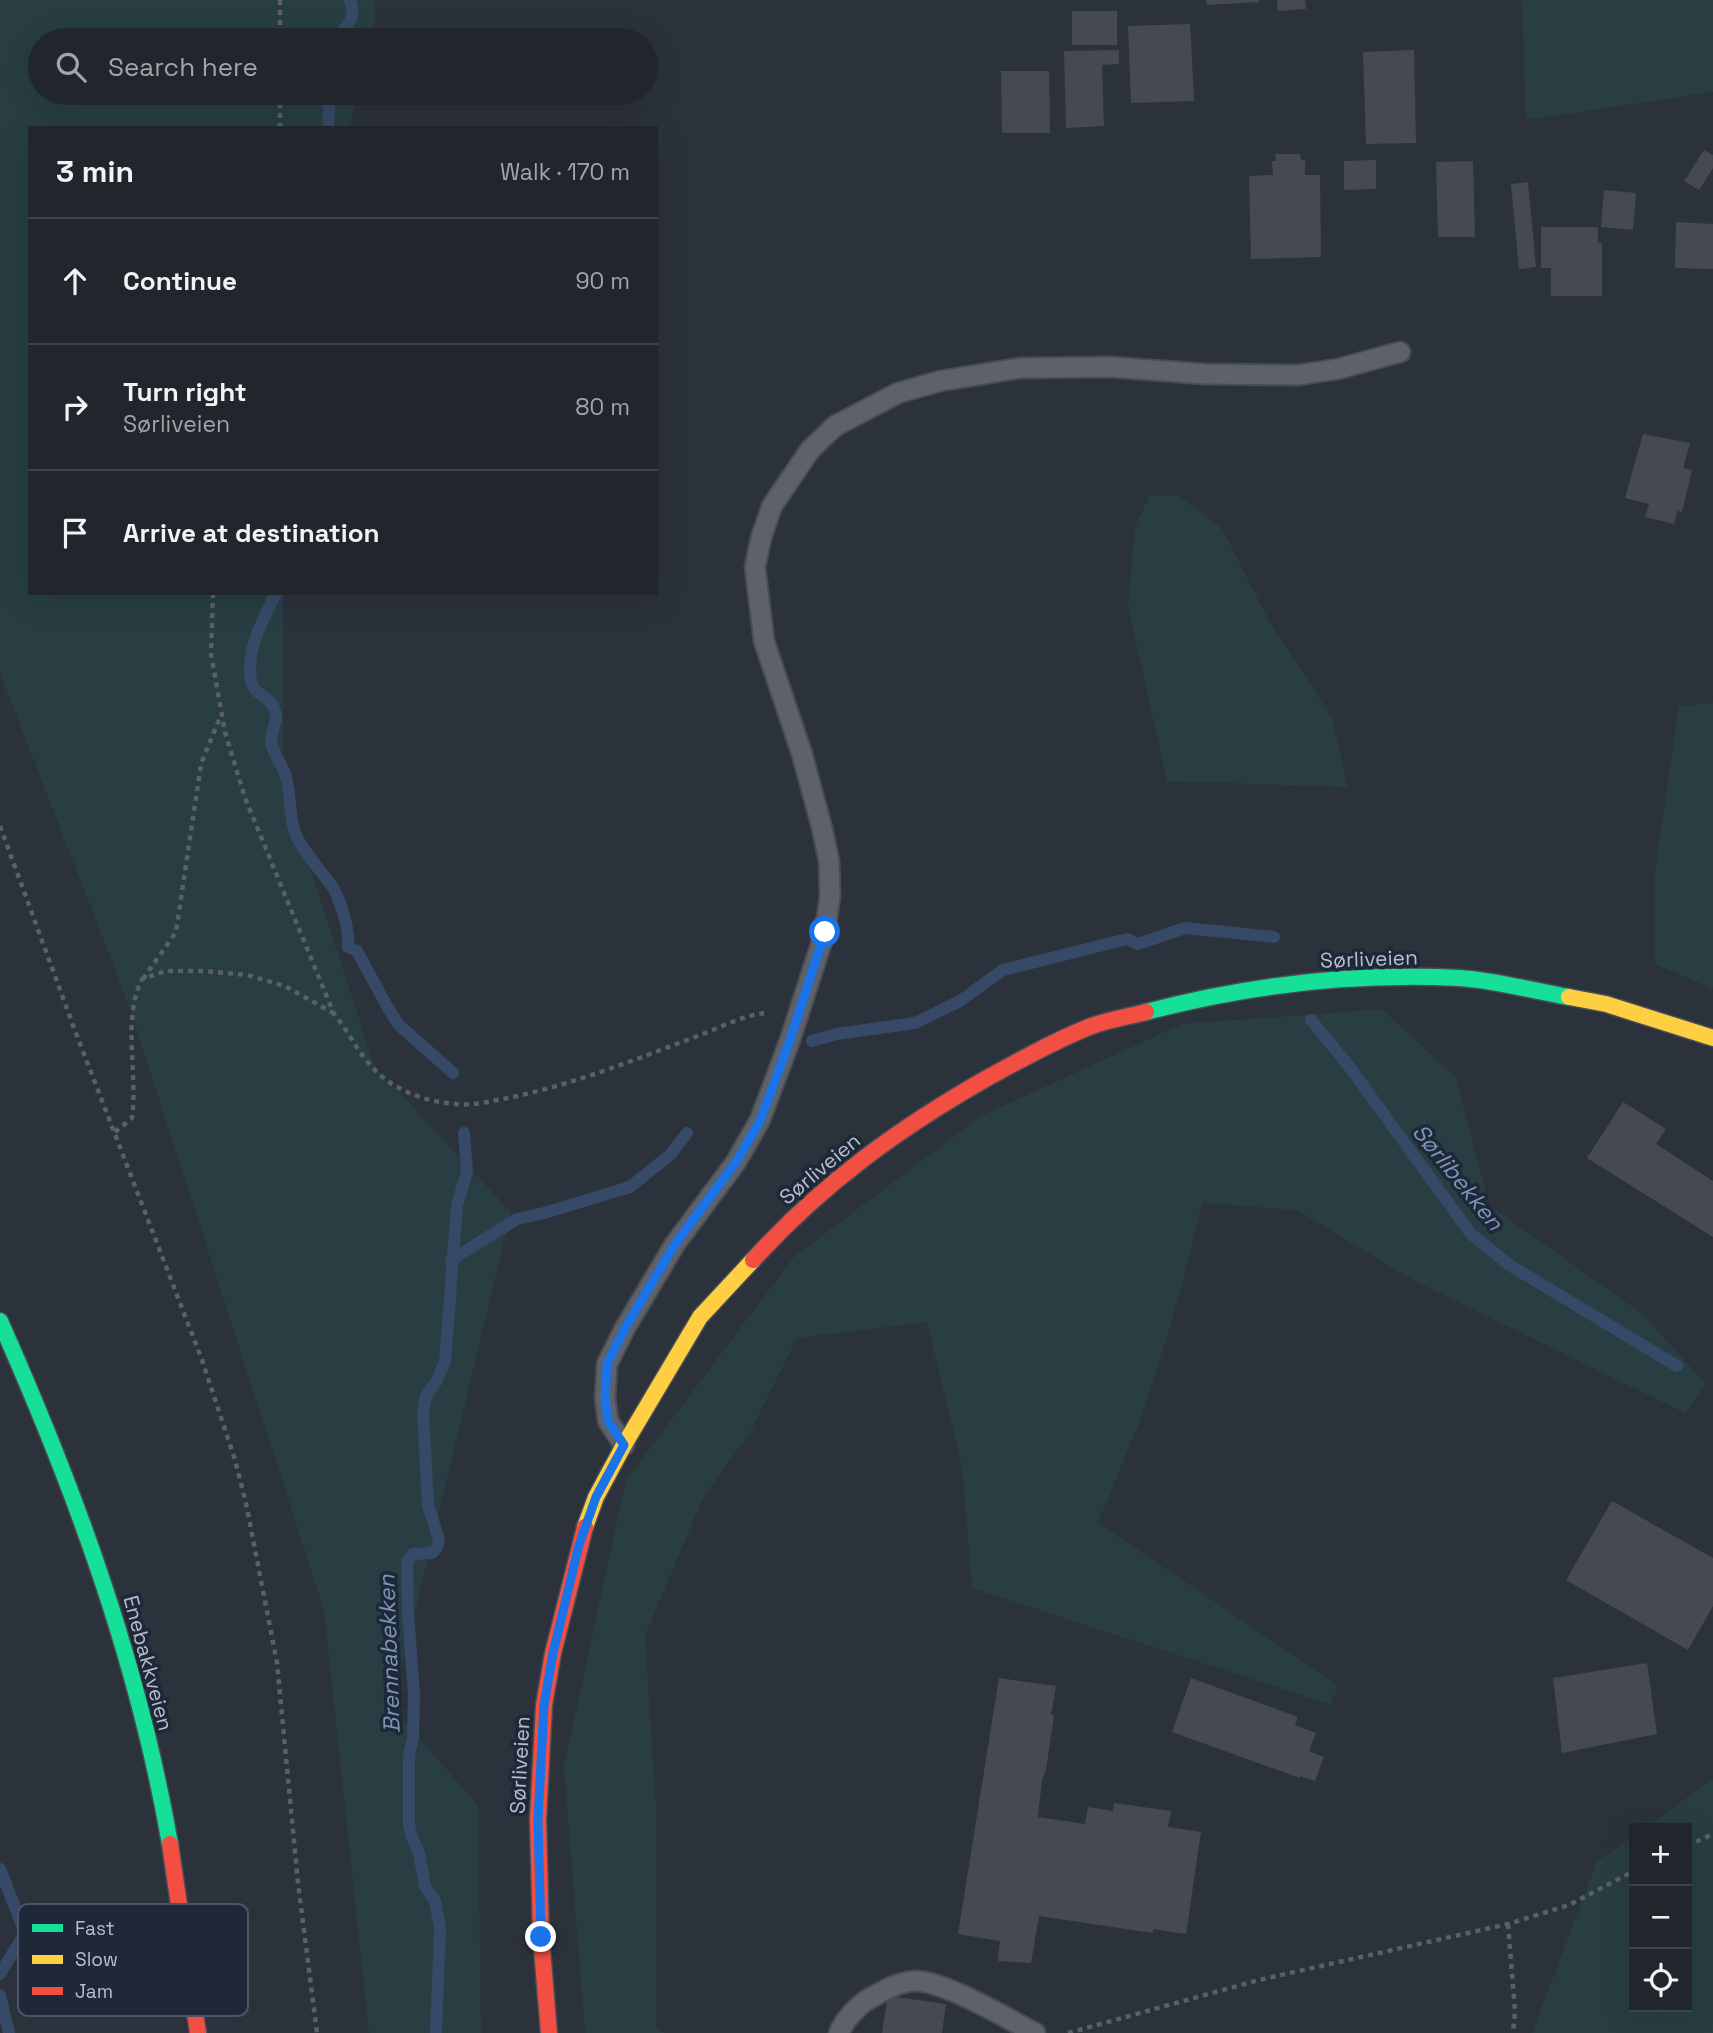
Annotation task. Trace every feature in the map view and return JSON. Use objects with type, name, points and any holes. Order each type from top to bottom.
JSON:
[{"type":"street","name":"Sørliveien","points":[[549,2033],[541,1937],[538,1820],[544,1705],[553,1653],[579,1545],[596,1497],[700,1317],[791,1220],[863,1157],[950,1099],[1042,1047],[1092,1026],[1197,998],[1250,988],[1359,978],[1461,978],[1606,1004],[1713,1038]]},
{"type":"street","name":"Enebakkveien","points":[[0,1321],[65,1471],[123,1643],[155,1773],[179,1904]]},
{"type":"lane","points":[[624,1445],[608,1421],[605,1398],[607,1364],[675,1244],[736,1162],[760,1121],[825,932],[830,896],[829,861],[802,754],[764,641],[755,567],[772,506],[810,450],[835,426],[898,394],[953,378],[1032,368],[1110,367],[1205,374],[1298,375],[1338,369],[1400,352]]},
{"type":"lane","points":[[839,2033],[865,2000],[893,1986],[918,1981],[951,1990],[1035,2033]]},
{"type":"path","points":[[279,0],[280,28]]},
{"type":"path","points":[[280,105],[280,126]]},
{"type":"path","points":[[213,595],[211,654],[221,714],[245,797],[334,1013],[360,1054],[379,1074],[417,1095],[456,1104],[482,1103],[529,1094],[621,1065],[760,1013],[800,1011]]},
{"type":"path","points":[[115,1132],[132,1118],[135,1093],[131,1022],[134,997],[142,979],[176,932],[201,764],[221,714]]},
{"type":"path","points":[[0,826],[74,1028],[202,1360],[232,1449],[246,1503],[276,1664],[298,1883],[317,2033]]},
{"type":"path","points":[[142,979],[166,971],[247,975],[285,986],[334,1013]]},
{"type":"path","points":[[1692,1844],[1713,1834]]},
{"type":"path","points":[[1068,2033],[1259,1980],[1508,1924],[1569,1905],[1629,1874]]},
{"type":"path","points":[[1508,1924],[1515,2011],[1513,2033]]},
{"type":"green space","points":[[0,0],[375,0],[373,28],[28,28],[28,105],[355,105],[350,126],[28,126],[28,595],[283,595],[283,786],[375,1067],[511,1212],[392,1708],[478,1805],[481,2033],[369,2033],[324,1610],[128,1003],[0,673]]},
{"type":"green space","points":[[1522,0],[1713,0],[1713,92],[1526,120]]},
{"type":"green space","points":[[1149,496],[1178,496],[1221,527],[1270,622],[1332,718],[1348,787],[1167,781],[1128,606],[1135,527]]},
{"type":"green space","points":[[1713,703],[1713,989],[1655,964],[1655,871],[1679,706]]},
{"type":"green space","points":[[1382,1009],[1456,1078],[1489,1205],[1641,1313],[1706,1384],[1685,1413],[1413,1280],[1297,1210],[1202,1203],[1180,1293],[1145,1408],[1098,1523],[1338,1685],[1331,1705],[972,1588],[962,1466],[927,1322],[797,1338],[751,1431],[703,1498],[645,1635],[656,1807],[656,2028],[665,2033],[585,2033],[564,1766],[626,1480],[794,1257],[981,1116],[1182,1024]]},
{"type":"green space","points":[[1713,1779],[1713,2033],[1532,2033],[1597,1862],[1629,1840],[1629,2012],[1692,2012],[1692,1823],[1652,1823]]},
{"type":"building","points":[[1206,0],[1259,0],[1259,2],[1207,5]]},
{"type":"building","points":[[1277,0],[1305,0],[1306,9],[1278,11]]},
{"type":"building","points":[[1072,11],[1117,11],[1117,45],[1072,45]]},
{"type":"building","points":[[1190,24],[1194,101],[1131,103],[1128,26]]},
{"type":"building","points":[[1119,50],[1119,64],[1102,65],[1104,126],[1066,128],[1064,51]]},
{"type":"building","points":[[1414,50],[1416,143],[1366,144],[1363,52]]},
{"type":"building","points":[[1001,71],[1049,71],[1050,133],[1002,133]]},
{"type":"building","points":[[1704,150],[1713,155],[1713,168],[1699,190],[1684,181]]},
{"type":"building","points":[[1275,154],[1300,154],[1301,160],[1305,160],[1305,175],[1320,175],[1321,257],[1251,259],[1249,176],[1273,175],[1272,161],[1276,161]]},
{"type":"building","points":[[1376,160],[1376,189],[1344,190],[1344,161]]},
{"type":"building","points":[[1473,161],[1475,237],[1438,237],[1436,162]]},
{"type":"building","points":[[1528,182],[1536,267],[1519,269],[1511,184]]},
{"type":"building","points":[[1604,190],[1636,193],[1633,230],[1601,227]]},
{"type":"building","points":[[1676,222],[1713,224],[1713,269],[1675,268]]},
{"type":"building","points":[[1541,227],[1598,227],[1598,243],[1602,243],[1602,296],[1551,296],[1551,268],[1541,268]]},
{"type":"building","points":[[1643,434],[1690,443],[1683,468],[1692,470],[1682,512],[1677,511],[1674,524],[1645,517],[1649,504],[1625,498]]},
{"type":"building","points":[[1623,1102],[1666,1129],[1656,1144],[1713,1181],[1713,1237],[1587,1158]]},
{"type":"building","points":[[1612,1501],[1713,1558],[1713,1606],[1688,1650],[1566,1580]]},
{"type":"building","points":[[1647,1663],[1657,1734],[1562,1753],[1553,1678]]},
{"type":"building","points":[[999,1678],[1056,1686],[1038,1817],[1085,1824],[1088,1807],[1113,1811],[1114,1803],[1171,1811],[1168,1827],[1201,1832],[1186,1934],[1153,1929],[1153,1933],[1039,1916],[1031,1963],[998,1961],[1000,1941],[958,1934]]},
{"type":"building","points":[[1191,1678],[1298,1717],[1295,1725],[1316,1733],[1309,1751],[1324,1757],[1315,1781],[1172,1732]]},
{"type":"building","points":[[888,1996],[946,2004],[942,2033],[882,2033]]},
{"type":"waterway","name":"Brennabekken","points":[[344,28],[352,14],[350,0]]},
{"type":"waterway","name":"Brennabekken","points":[[328,126],[329,105]]},
{"type":"waterway","name":"Brennabekken","points":[[275,595],[255,639],[250,678],[252,685],[272,704],[275,711],[271,742],[286,777],[295,832],[337,896],[346,923],[348,947],[357,951],[399,1025],[453,1073]]},
{"type":"waterway","name":"Sørlibekken","points":[[812,1041],[837,1034],[915,1023],[960,1001],[1003,970],[1127,939],[1138,944],[1185,928],[1274,937]]},
{"type":"waterway","name":"Sørlibekken","points":[[1311,1020],[1348,1065],[1471,1234],[1511,1266],[1677,1366]]},
{"type":"waterway","name":"Brennabekken","points":[[436,2033],[440,1928],[435,1901],[425,1886],[419,1853],[409,1824],[409,1755],[413,1738],[414,1694],[407,1561],[413,1554],[432,1553],[439,1540],[428,1505],[423,1413],[426,1396],[445,1362],[457,1205],[467,1172],[464,1133]]},
{"type":"waterway","name":"Sørlibekken","points":[[451,1260],[517,1219],[630,1187],[670,1155],[687,1133]]},
{"type":"waterway","points":[[0,1869],[18,1915]]},
{"type":"waterway","points":[[0,1974],[18,1944]]},
{"type":"waterway","points":[[0,1995],[9,2033]]},
{"type":"traffic: fast","points":[[1146,1012],[1262,988],[1380,977],[1472,979],[1569,997]]},
{"type":"traffic: fast","points":[[0,1321],[54,1448],[101,1577],[140,1709],[170,1844]]},
{"type":"traffic: slow","points":[[1569,997],[1606,1004],[1713,1038]]},
{"type":"traffic: slow","points":[[585,1527],[596,1497],[624,1445],[700,1317],[753,1260]]},
{"type":"traffic: jam","points":[[753,1260],[779,1232],[834,1182],[924,1116],[989,1077],[1063,1038],[1096,1025],[1146,1012]]},
{"type":"traffic: jam","points":[[549,2033],[541,1937],[538,1820],[544,1705],[553,1653],[585,1527]]},
{"type":"traffic: jam","points":[[170,1844],[179,1904]]},
{"type":"traffic: jam","points":[[195,2016],[198,2033]]},
{"type":"route","points":[[541,1937],[538,1820],[544,1705],[553,1653],[579,1545],[596,1497],[624,1445],[608,1421],[605,1398],[607,1364],[675,1244],[736,1162],[760,1121],[825,932]]}]
